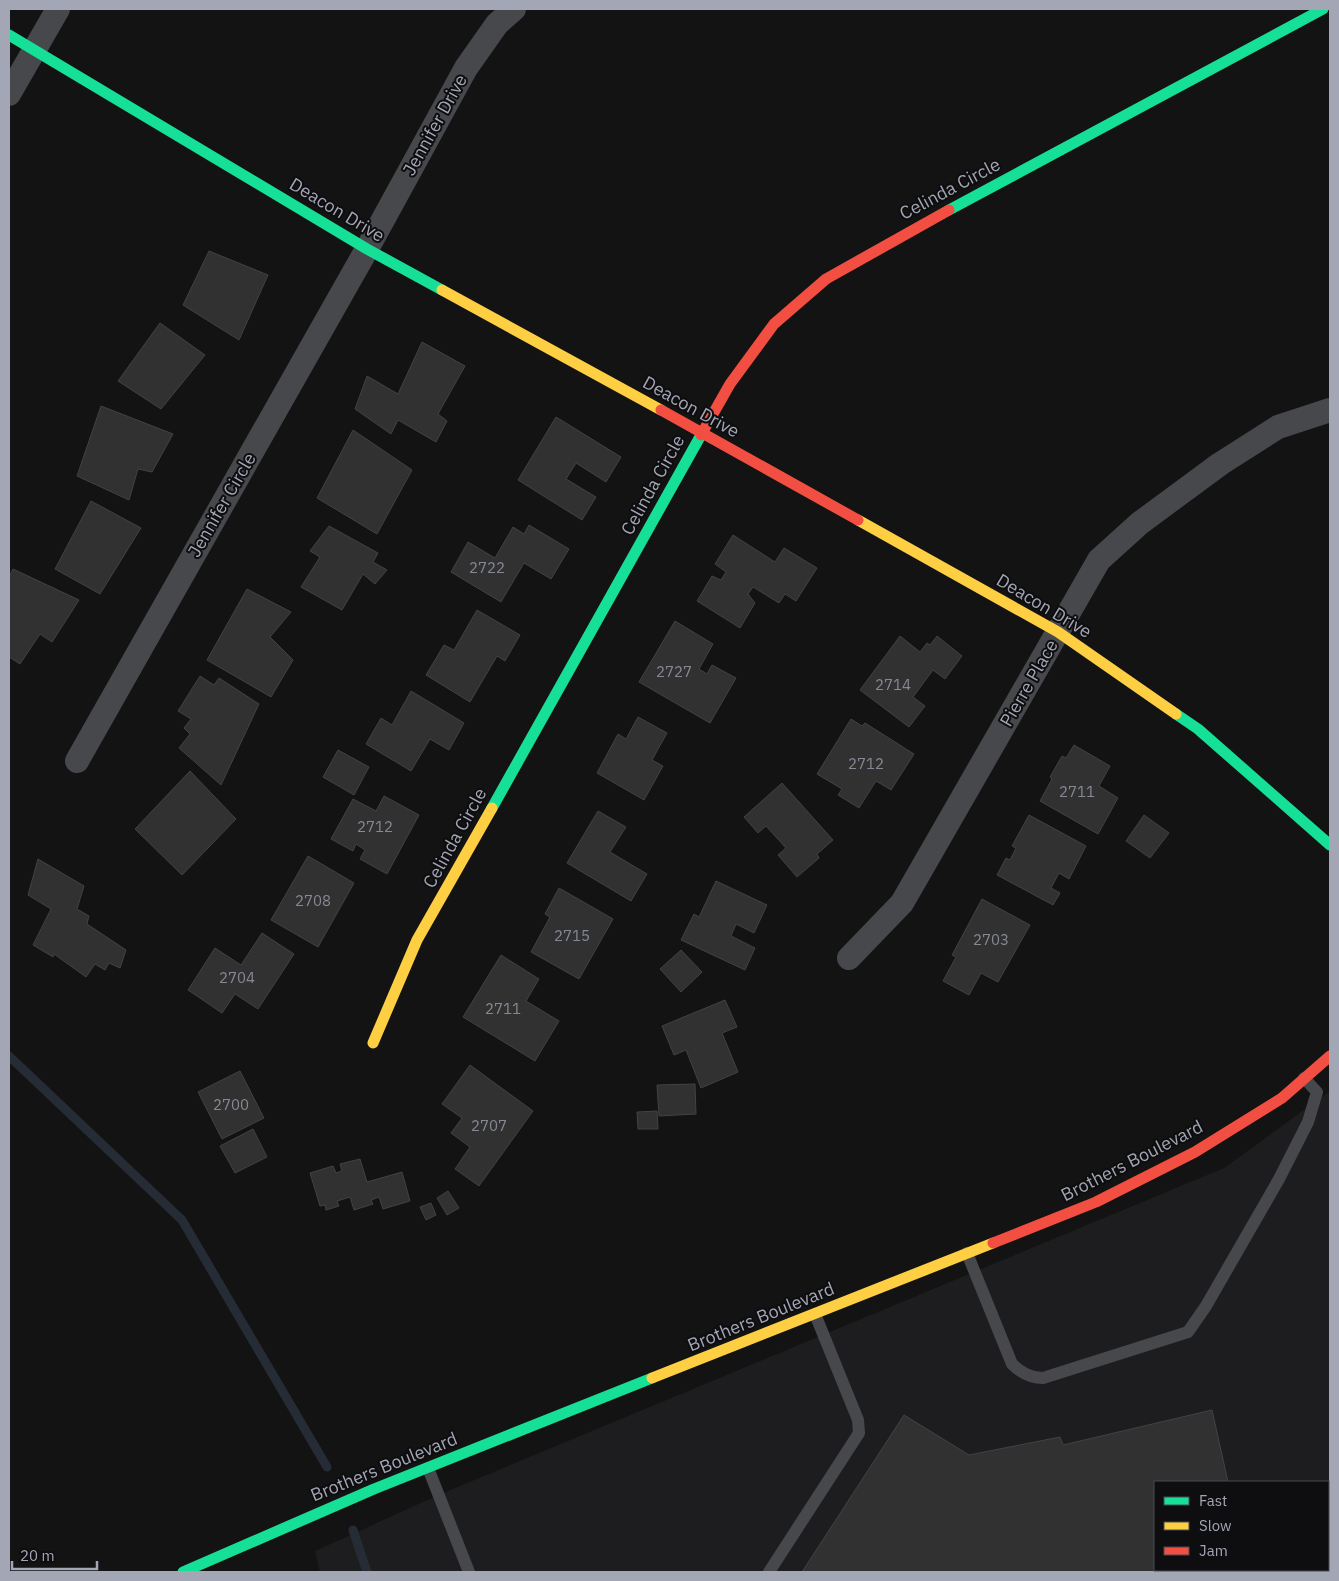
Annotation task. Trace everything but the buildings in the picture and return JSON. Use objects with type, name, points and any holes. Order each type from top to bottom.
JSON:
[{"type":"street","points":[[9,94],[58,9]]},
{"type":"street","name":"Jennifer Drive","points":[[367,249],[466,68],[496,24],[514,9]]},
{"type":"street","name":"Celinda Circle","points":[[373,1043],[417,940],[730,384],[774,324],[826,279],[911,230],[1324,9]]},
{"type":"street","name":"Deacon Drive","points":[[9,35],[367,249],[703,433],[1058,632],[1198,729],[1330,846]]},
{"type":"street","name":"Jennifer Circle","points":[[77,761],[367,249]]},
{"type":"street","name":"Pierre Place","points":[[849,958],[902,903],[1099,560],[1140,523],[1220,464],[1278,427],[1330,410]]},
{"type":"street","name":"Brothers Boulevard","points":[[182,1572],[296,1522],[428,1468],[1096,1202],[1195,1152],[1282,1098],[1330,1056]]},
{"type":"lane","points":[[967,1253],[1012,1364],[1027,1375],[1043,1378],[1188,1332],[1206,1306],[1242,1244],[1308,1122],[1318,1092],[1304,1078]]},
{"type":"lane","points":[[769,1572],[859,1433],[858,1420],[815,1314]]},
{"type":"lane","points":[[428,1468],[470,1572]]},
{"type":"shaded area","points":[[1330,1091],[1330,1572],[320,1572],[315,1551],[436,1496],[1224,1168]]},
{"type":"waterway","points":[[9,1056],[182,1220],[327,1467]]},
{"type":"waterway","points":[[353,1530],[367,1572]]},
{"type":"traffic: fast","points":[[949,210],[1323,9]]},
{"type":"traffic: fast","points":[[9,35],[367,249],[442,290]]},
{"type":"traffic: fast","points":[[492,808],[701,435]]},
{"type":"traffic: fast","points":[[1176,714],[1198,729],[1330,845]]},
{"type":"traffic: fast","points":[[183,1572],[374,1489],[652,1378]]},
{"type":"traffic: slow","points":[[442,290],[661,410]]},
{"type":"traffic: slow","points":[[858,520],[1058,632],[1176,714]]},
{"type":"traffic: slow","points":[[373,1043],[417,940],[492,808]]},
{"type":"traffic: slow","points":[[652,1378],[993,1243]]},
{"type":"traffic: jam","points":[[701,435],[730,384],[774,324],[826,279],[949,210]]},
{"type":"traffic: jam","points":[[661,410],[858,520]]},
{"type":"traffic: jam","points":[[993,1243],[1096,1202],[1195,1152],[1282,1098],[1330,1056]]}]
